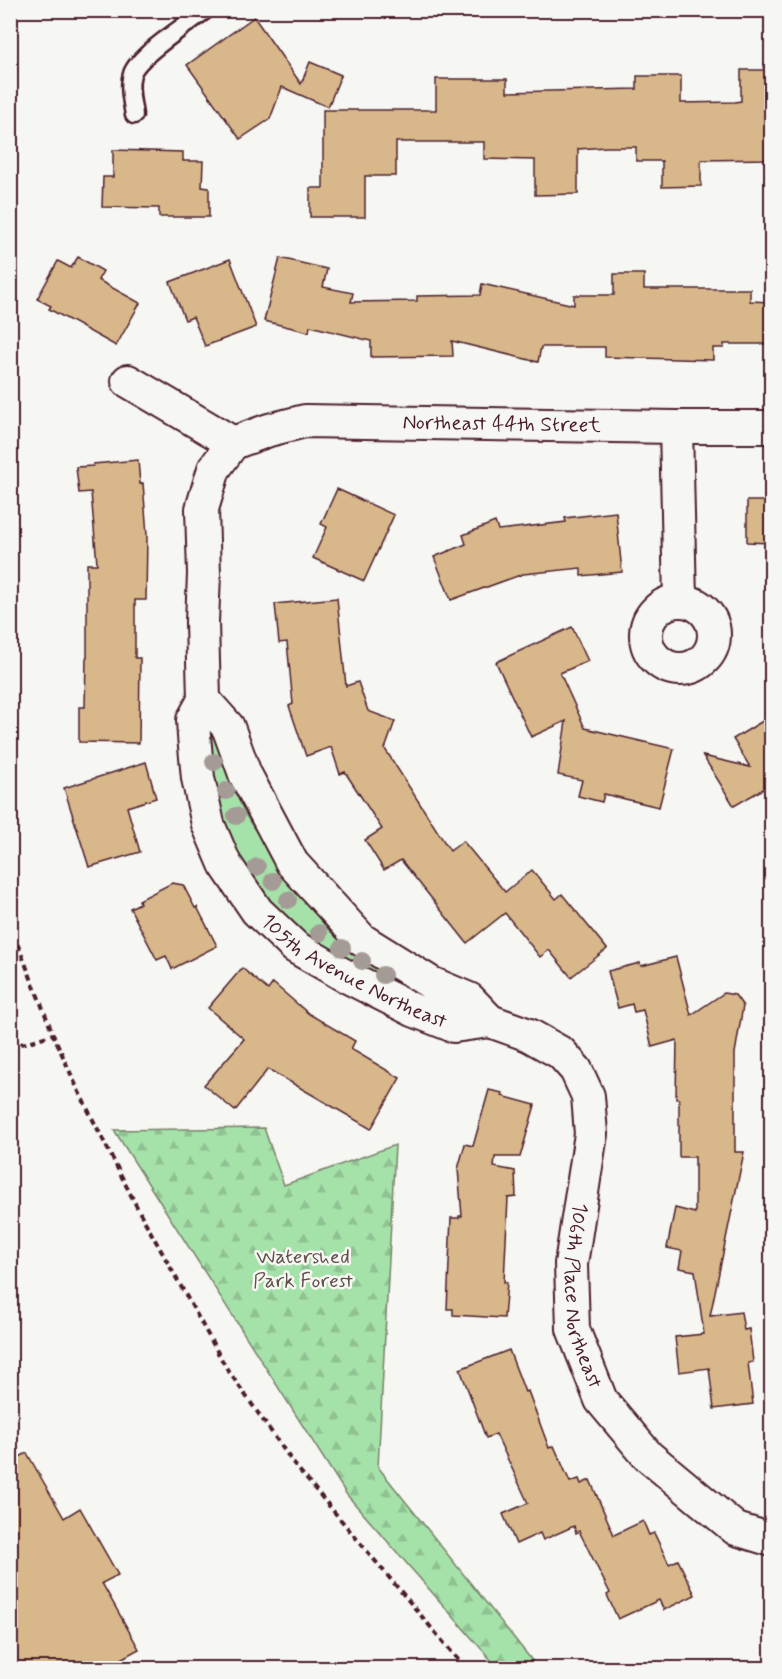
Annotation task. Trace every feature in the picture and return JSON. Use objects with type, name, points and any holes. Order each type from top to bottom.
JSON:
[{"type":"street","points":[[128,381],[233,443]]},
{"type":"street","name":"Northeast 44th Street","points":[[233,443],[269,430],[305,421],[771,427]]},
{"type":"street","points":[[676,427],[680,600]]},
{"type":"street","name":"105th Avenue Northeast","points":[[233,443],[214,469],[202,509],[204,700],[193,720],[198,778],[208,824],[225,864],[258,911],[295,946],[342,974],[413,1010],[454,1026],[490,1021]]},
{"type":"street","name":"105th Avenue Northeast","points":[[204,700],[228,727],[244,774],[292,863],[362,940],[431,983],[469,999],[490,1021]]},
{"type":"street","name":"106th Place Northeast","points":[[490,1021],[529,1035],[561,1053],[576,1070],[588,1095],[591,1134],[571,1264],[573,1329],[601,1400],[648,1456],[736,1529],[771,1539]]},
{"type":"lane","points":[[134,116],[130,86],[132,72],[160,44],[206,10]]},
{"type":"path","points":[[10,925],[78,1090],[139,1211],[227,1369],[294,1464],[465,1668]]},
{"type":"path","points":[[10,1046],[53,1034]]},
{"type":"green space","points":[[207,730],[213,731],[229,780],[248,819],[291,886],[322,916],[453,1010],[345,964],[283,920],[250,881],[219,813]]},
{"type":"green space","name":"Watershed Park Forest","points":[[264,1128],[284,1185],[395,1145],[378,1467],[538,1668],[498,1668],[347,1495],[114,1130]]},
{"type":"building","points":[[254,17],[301,84],[310,62],[341,75],[328,107],[282,87],[270,119],[240,139],[187,65]]},
{"type":"building","points":[[741,70],[771,70],[771,159],[701,160],[701,186],[662,187],[662,161],[636,161],[636,147],[606,147],[578,149],[578,194],[535,195],[535,160],[484,159],[484,142],[396,142],[396,176],[365,176],[365,217],[310,217],[310,188],[323,188],[323,110],[436,110],[436,79],[507,79],[507,92],[637,89],[637,76],[681,76],[681,103],[735,102],[741,101]]},
{"type":"building","points":[[113,150],[183,152],[183,161],[203,161],[202,187],[209,188],[209,217],[159,217],[159,208],[102,207],[103,177],[113,177]]},
{"type":"building","points":[[78,257],[103,271],[98,280],[140,303],[116,346],[49,309],[51,306],[37,299],[58,261],[71,268]]},
{"type":"building","points":[[280,258],[327,269],[323,287],[353,293],[351,302],[417,301],[417,296],[480,295],[482,284],[574,305],[574,295],[614,295],[614,274],[644,274],[644,289],[750,289],[750,301],[771,302],[771,344],[724,344],[724,348],[713,348],[713,360],[605,357],[605,347],[541,347],[538,362],[452,341],[453,356],[371,357],[371,341],[310,326],[309,332],[264,321]]},
{"type":"building","points":[[230,259],[256,327],[205,346],[193,317],[185,320],[170,282]]},
{"type":"building","points":[[138,460],[140,484],[143,483],[147,535],[146,600],[135,600],[135,658],[140,658],[139,743],[79,742],[79,707],[85,707],[87,564],[97,564],[91,492],[79,493],[76,467]]},
{"type":"building","points":[[337,489],[394,515],[364,581],[313,558],[327,527],[321,524]]},
{"type":"building","points":[[747,501],[771,501],[771,543],[747,542]]},
{"type":"building","points":[[616,512],[622,572],[581,576],[581,568],[523,574],[451,600],[434,557],[466,544],[463,535],[495,522],[498,530],[566,522],[565,518]]},
{"type":"building","points":[[337,598],[346,686],[358,682],[368,711],[395,721],[385,749],[450,851],[463,841],[505,892],[532,870],[556,899],[562,894],[607,949],[571,977],[549,950],[540,957],[505,913],[467,943],[401,860],[384,870],[365,840],[382,829],[345,772],[340,774],[331,747],[306,756],[289,706],[293,704],[287,642],[279,643],[275,604]]},
{"type":"building","points":[[572,627],[588,661],[560,673],[585,728],[674,749],[659,807],[604,794],[602,802],[578,796],[582,780],[558,775],[566,721],[531,737],[496,662]]},
{"type":"building","points":[[771,716],[771,803],[763,789],[734,806],[703,756],[750,767],[733,739]]},
{"type":"building","points":[[146,762],[156,798],[127,807],[140,852],[89,867],[64,788]]},
{"type":"building","points":[[172,883],[183,885],[217,946],[172,969],[166,956],[157,960],[130,908],[140,903],[139,900]]},
{"type":"building","points":[[676,957],[691,1015],[724,993],[735,995],[743,1006],[735,1053],[735,1152],[744,1152],[710,1316],[741,1312],[744,1330],[749,1329],[753,1362],[748,1363],[753,1404],[714,1409],[709,1368],[679,1372],[675,1337],[704,1334],[695,1271],[679,1268],[682,1251],[667,1248],[675,1208],[695,1213],[695,1157],[679,1157],[679,1099],[676,1099],[677,1040],[652,1047],[643,1010],[634,1012],[632,1004],[618,1008],[608,971]]},
{"type":"building","points":[[242,968],[268,990],[273,983],[309,1014],[355,1041],[351,1049],[400,1078],[371,1129],[268,1069],[235,1111],[204,1085],[244,1039],[208,1008]]},
{"type":"building","points":[[489,1090],[535,1105],[520,1157],[495,1157],[494,1167],[515,1171],[516,1197],[508,1198],[504,1318],[453,1315],[453,1309],[447,1309],[451,1218],[462,1216],[458,1169],[465,1144],[473,1146]]},
{"type":"building","points":[[509,1350],[525,1392],[528,1391],[549,1448],[554,1446],[570,1482],[579,1479],[581,1484],[590,1480],[614,1535],[643,1521],[649,1535],[654,1533],[669,1564],[678,1560],[695,1595],[664,1610],[659,1600],[618,1619],[607,1595],[610,1593],[579,1531],[576,1533],[574,1526],[543,1540],[540,1533],[516,1544],[503,1514],[528,1503],[496,1434],[486,1438],[460,1369]]},
{"type":"building","points":[[27,1453],[64,1518],[80,1508],[118,1575],[102,1583],[139,1649],[104,1668],[10,1668],[10,1462]]}]
